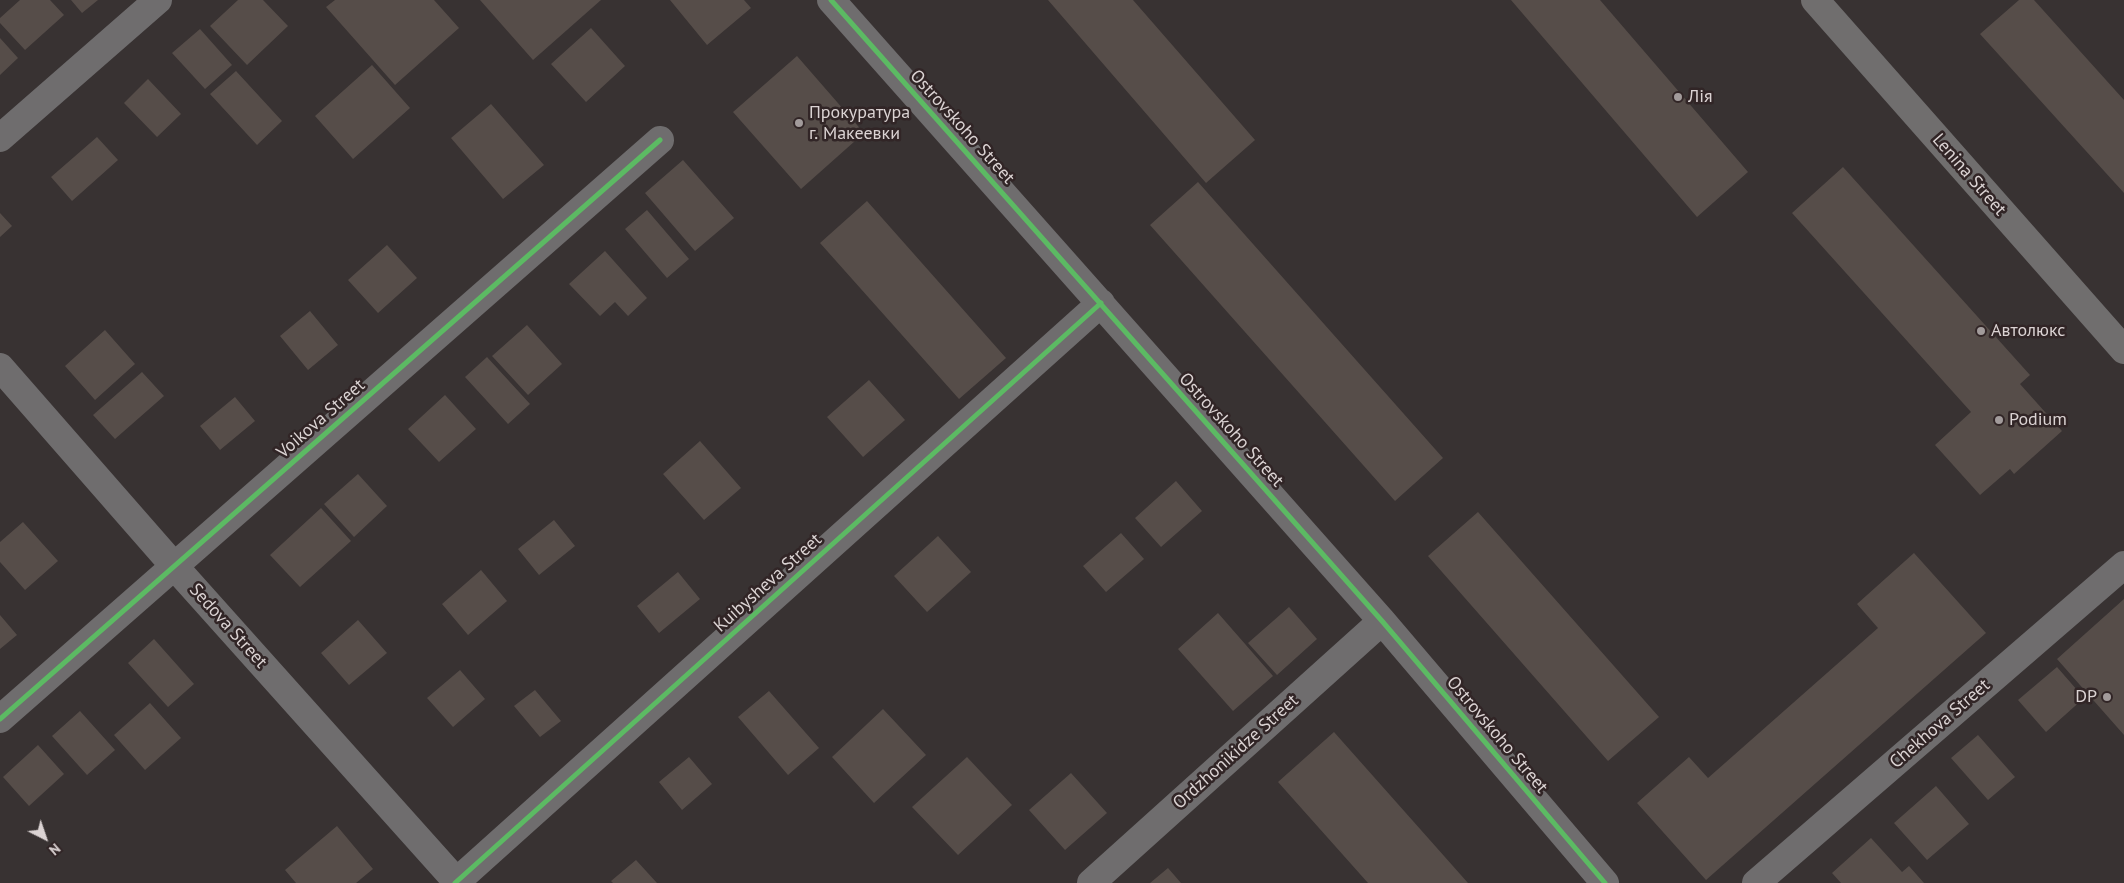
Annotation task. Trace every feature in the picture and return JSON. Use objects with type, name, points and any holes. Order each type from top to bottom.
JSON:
[{"type":"main road","name":"Lenina Street","points":[[1815,0],[2124,350]]},
{"type":"street","points":[[0,138],[158,0]]},
{"type":"street","name":"Ostrovskoho Street","points":[[831,0],[1382,621],[1605,883]]},
{"type":"street","name":"Voikova Street","points":[[0,718],[660,140]]},
{"type":"street","name":"Kuibysheva Street","points":[[457,882],[1100,303]]},
{"type":"street","name":"Sedova Street","points":[[0,366],[175,566],[457,882]]},
{"type":"street","name":"Chekhova Street","points":[[1756,883],[2124,565]]},
{"type":"street","name":"Ordzhonikidze Street","points":[[1091,883],[1382,621]]},
{"type":"building","points":[[20,0],[50,0],[64,15],[25,50],[0,23],[0,18]]},
{"type":"building","points":[[71,0],[98,0],[82,13]]},
{"type":"building","points":[[238,0],[263,0],[288,26],[247,65],[210,26]]},
{"type":"building","points":[[335,0],[434,0],[459,28],[395,85],[326,7]]},
{"type":"building","points":[[480,0],[601,0],[533,60]]},
{"type":"building","points":[[670,0],[744,0],[751,8],[707,45]]},
{"type":"building","points":[[1048,0],[1133,0],[1255,140],[1206,183]]},
{"type":"building","points":[[1511,0],[1600,0],[1748,172],[1697,217]]},
{"type":"building","points":[[2019,0],[2034,0],[2124,100],[2124,193],[1980,34]]},
{"type":"building","points":[[591,28],[625,66],[586,102],[551,64]]},
{"type":"building","points":[[200,29],[232,65],[205,89],[172,53]]},
{"type":"building","points":[[0,38],[18,58],[0,75]]},
{"type":"building","name":"Прокуратура г. Макеевки","points":[[797,56],[864,133],[801,189],[733,112]]},
{"type":"building","points":[[372,65],[410,108],[353,159],[315,116]]},
{"type":"building","points":[[236,71],[282,121],[257,145],[210,94]]},
{"type":"building","points":[[148,79],[181,114],[157,137],[124,103]]},
{"type":"building","points":[[491,104],[544,165],[503,199],[451,138]]},
{"type":"building","points":[[97,137],[118,160],[72,201],[51,177]]},
{"type":"building","points":[[683,160],[734,218],[695,251],[645,193]]},
{"type":"building","points":[[1843,167],[2030,375],[2020,384],[2062,431],[2014,474],[2010,469],[1980,495],[1935,445],[1971,412],[1792,213]]},
{"type":"building","points":[[1198,182],[1443,458],[1395,501],[1150,225]]},
{"type":"building","points":[[867,201],[1006,358],[959,399],[820,243]]},
{"type":"building","points":[[647,210],[689,259],[667,278],[625,229]]},
{"type":"building","points":[[0,213],[12,226],[0,237]]},
{"type":"building","points":[[387,245],[417,278],[378,313],[348,280]]},
{"type":"building","points":[[605,251],[647,298],[628,316],[615,302],[600,316],[569,284]]},
{"type":"building","points":[[310,311],[338,345],[308,370],[280,336]]},
{"type":"building","points":[[527,325],[562,364],[528,395],[492,356]]},
{"type":"building","points":[[105,330],[135,364],[95,400],[65,366]]},
{"type":"building","points":[[487,357],[530,404],[508,424],[465,377]]},
{"type":"building","points":[[142,372],[164,396],[115,439],[93,415]]},
{"type":"building","points":[[869,380],[905,420],[863,457],[827,417]]},
{"type":"building","points":[[445,395],[476,429],[439,462],[408,429]]},
{"type":"building","points":[[235,397],[255,421],[220,450],[200,426]]},
{"type":"building","points":[[700,441],[741,488],[704,520],[663,474]]},
{"type":"building","points":[[358,474],[387,506],[354,537],[324,504]]},
{"type":"building","points":[[1176,481],[1202,511],[1161,547],[1135,518]]},
{"type":"building","points":[[321,508],[351,541],[300,587],[270,555]]},
{"type":"building","points":[[1478,512],[1659,717],[1608,761],[1428,556]]},
{"type":"building","points":[[554,520],[575,546],[539,575],[518,549]]},
{"type":"building","points":[[23,522],[58,561],[25,590],[0,562],[0,542]]},
{"type":"building","points":[[1121,533],[1144,559],[1106,592],[1083,566]]},
{"type":"building","points":[[938,536],[971,572],[927,612],[894,576]]},
{"type":"building","points":[[1914,553],[1986,633],[1706,880],[1637,803],[1689,757],[1708,778],[1878,628],[1857,604]]},
{"type":"building","points":[[481,570],[507,601],[468,635],[442,604]]},
{"type":"building","points":[[678,572],[700,599],[659,633],[637,606]]},
{"type":"building","name":"DP","points":[[2124,599],[2124,735],[2057,659]]},
{"type":"building","points":[[1289,607],[1317,639],[1277,675],[1248,643]]},
{"type":"building","points":[[1218,613],[1273,676],[1233,711],[1178,649]]},
{"type":"building","points":[[0,615],[17,635],[0,649]]},
{"type":"building","points":[[358,620],[387,653],[349,685],[321,653]]},
{"type":"building","points":[[154,639],[194,684],[168,707],[128,663]]},
{"type":"building","points":[[2057,667],[2084,698],[2046,732],[2018,700]]},
{"type":"building","points":[[460,670],[485,699],[453,727],[427,698]]},
{"type":"building","points":[[535,690],[561,721],[540,737],[514,706]]},
{"type":"building","points":[[769,691],[819,748],[788,775],[738,717]]},
{"type":"building","points":[[150,703],[181,738],[145,770],[114,735]]},
{"type":"building","points":[[883,709],[926,755],[874,803],[832,757]]},
{"type":"building","points":[[80,711],[115,750],[87,775],[52,736]]},
{"type":"building","points":[[1334,732],[1468,883],[1368,883],[1278,782]]},
{"type":"building","points":[[1978,735],[2015,777],[1988,800],[1951,758]]},
{"type":"building","points":[[38,745],[64,774],[29,806],[3,777]]},
{"type":"building","points":[[689,757],[712,784],[682,810],[659,782]]},
{"type":"building","points":[[967,757],[1012,805],[958,855],[912,807]]},
{"type":"building","points":[[1071,773],[1107,813],[1065,850],[1029,810]]},
{"type":"building","points":[[1936,786],[1969,824],[1927,860],[1894,823]]},
{"type":"building","points":[[337,826],[373,869],[356,883],[296,883],[285,870]]},
{"type":"building","points":[[1871,838],[1902,872],[1909,866],[1924,883],[1841,883],[1832,873]]},
{"type":"building","points":[[636,860],[657,883],[613,883],[611,881]]},
{"type":"building","points":[[1168,868],[1181,883],[1150,883]]},
{"type":"cycle path","points":[[831,0],[1382,621],[1605,883]]},
{"type":"cycle path","points":[[0,719],[660,140]]},
{"type":"cycle path","points":[[455,883],[1101,303]]},
{"type":"place","name":"Лія","points":[[1678,97]]},
{"type":"place","name":"Прокуратура г. Макеевки","points":[[799,123]]},
{"type":"place","name":"Автолюкс","points":[[1981,331]]},
{"type":"place","name":"Podium","points":[[1999,420]]},
{"type":"place","name":"DP","points":[[2107,697]]}]
